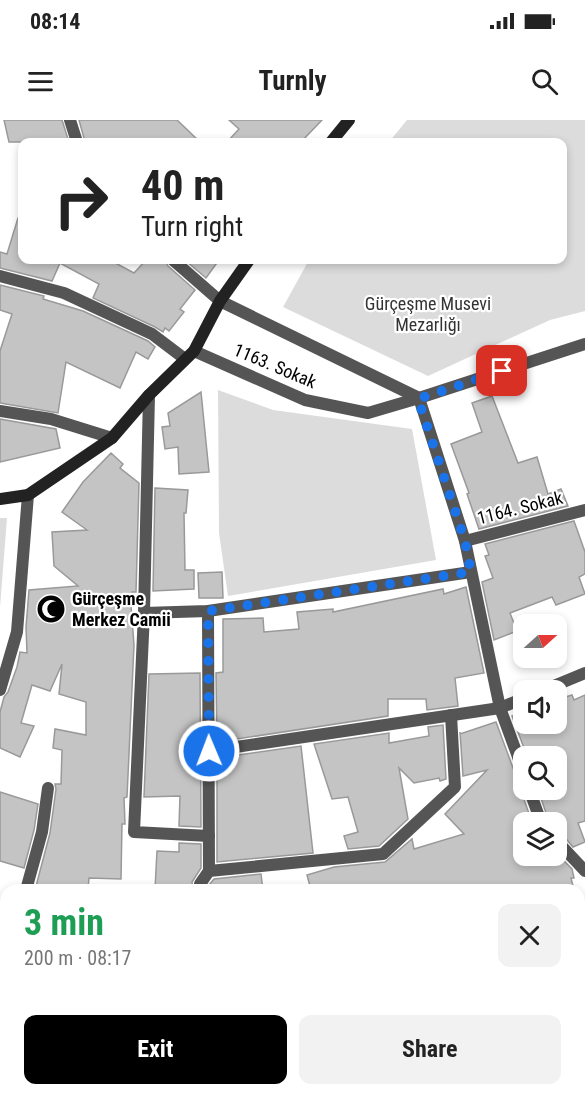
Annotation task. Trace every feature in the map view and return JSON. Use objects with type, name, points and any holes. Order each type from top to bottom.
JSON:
[{"type":"main road","points":[[334,138],[349,120]]},
{"type":"main road","points":[[0,499],[28,495],[112,438],[149,395],[189,355],[219,301],[246,264]]},
{"type":"street","points":[[70,120],[76,138]]},
{"type":"street","points":[[177,264],[219,301],[418,399],[465,541],[500,708],[514,746]]},
{"type":"street","name":"1163. Sokak","points":[[0,276],[64,293],[152,334],[189,355],[305,400],[368,413],[418,399],[585,344]]},
{"type":"street","points":[[149,395],[144,613],[134,832],[209,836]]},
{"type":"street","points":[[0,411],[51,419],[112,438]]},
{"type":"street","points":[[0,690],[17,632],[28,495]]},
{"type":"street","name":"1164. Sokak","points":[[465,541],[585,510]]},
{"type":"street","points":[[144,613],[208,611],[471,572]]},
{"type":"street","points":[[200,884],[209,871],[208,611]]},
{"type":"street","points":[[567,681],[585,674]]},
{"type":"street","points":[[209,751],[500,708],[513,703]]},
{"type":"street","points":[[209,871],[383,854],[455,787],[451,715]]},
{"type":"street","points":[[28,884],[42,832],[48,788]]},
{"type":"street","points":[[567,852],[585,871]]},
{"type":"green space","name":"Gürçeşme Musevi Mezarlığı","points":[[407,120],[585,120],[585,311],[550,320],[428,376],[283,307],[307,264],[567,264],[567,138],[392,138]]},
{"type":"green space","points":[[218,390],[273,410],[412,429],[436,560],[228,596],[219,533]]},
{"type":"green space","points":[[0,518],[7,518],[0,607]]},
{"type":"building","points":[[4,120],[62,120],[68,138],[18,138],[18,142],[9,142]]},
{"type":"building","points":[[79,120],[177,120],[196,138],[84,138]]},
{"type":"building","points":[[229,120],[322,120],[305,138],[231,138],[239,129]]},
{"type":"building","points":[[18,218],[18,264],[60,264],[52,281],[0,268],[0,252],[7,254]]},
{"type":"building","points":[[62,264],[117,264],[134,273],[142,264],[167,264],[195,290],[180,309],[184,312],[169,331],[165,328],[163,332],[93,298],[99,284]]},
{"type":"building","points":[[190,264],[216,264],[206,278]]},
{"type":"building","points":[[0,285],[44,296],[43,299],[83,311],[148,341],[155,347],[148,359],[136,352],[120,388],[66,362],[58,413],[0,403],[0,351],[12,314],[0,310]]},
{"type":"building","points":[[201,392],[209,472],[179,474],[178,447],[165,449],[162,427],[170,426],[168,413]]},
{"type":"building","points":[[492,396],[518,463],[537,457],[548,494],[561,489],[568,506],[479,529],[451,444],[482,432],[472,403]]},
{"type":"building","points":[[0,419],[56,429],[60,448],[0,462]]},
{"type":"building","points":[[111,453],[123,464],[120,468],[139,483],[136,592],[132,592],[133,605],[131,606],[134,645],[127,797],[124,798],[125,824],[122,824],[121,879],[89,878],[88,884],[37,884],[50,833],[55,784],[61,784],[62,750],[53,748],[55,729],[86,735],[86,702],[59,694],[62,664],[50,691],[32,685],[21,723],[34,726],[20,757],[0,748],[0,712],[17,667],[20,652],[27,653],[26,627],[29,590],[78,586],[54,566],[52,532],[87,530],[62,512],[83,482]]},
{"type":"building","points":[[155,488],[188,490],[186,513],[184,513],[185,570],[194,570],[194,589],[153,591]]},
{"type":"building","points":[[574,521],[585,552],[585,574],[579,577],[585,594],[556,605],[552,597],[510,613],[513,633],[494,640],[482,582],[493,578],[485,556],[489,555],[485,544]]},
{"type":"building","points":[[222,572],[223,598],[199,598],[198,573]]},
{"type":"building","points":[[466,587],[484,673],[455,678],[458,706],[427,710],[426,699],[388,699],[388,716],[217,742],[216,673],[223,672],[223,619],[263,618],[264,632],[299,629],[297,612],[333,609],[333,612],[443,589],[444,594]]},
{"type":"building","points":[[200,673],[201,827],[179,826],[180,796],[144,797],[149,674]]},
{"type":"building","points":[[572,695],[574,700],[585,695],[585,821],[578,823],[585,842],[573,847],[567,840],[567,812],[546,812],[542,800],[567,800],[567,746],[523,746],[519,734],[567,734],[567,697]]},
{"type":"building","points":[[496,722],[513,768],[513,800],[524,800],[528,812],[513,812],[513,866],[567,866],[567,864],[572,869],[572,884],[309,884],[307,875],[334,867],[385,862],[412,839],[414,849],[464,834],[445,814],[487,770],[463,776],[460,734]]},
{"type":"building","points":[[443,725],[446,779],[440,781],[439,778],[414,783],[399,768],[408,819],[379,846],[348,849],[344,836],[358,832],[348,797],[332,799],[314,744],[389,733],[389,743],[429,736],[428,727]]},
{"type":"building","points":[[301,746],[313,853],[217,862],[217,758]]},
{"type":"building","points":[[0,792],[38,804],[24,868],[0,861]]},
{"type":"building","points":[[179,843],[201,844],[201,868],[192,884],[155,884],[157,851],[179,852]]},
{"type":"building","points":[[261,874],[262,884],[210,884],[214,879]]},
{"type":"place","name":"Gürçeşme Merkez Camii","points":[[51,609]]},
{"type":"route","points":[[209,751],[208,611],[471,572],[465,541],[418,399],[502,371]]}]
